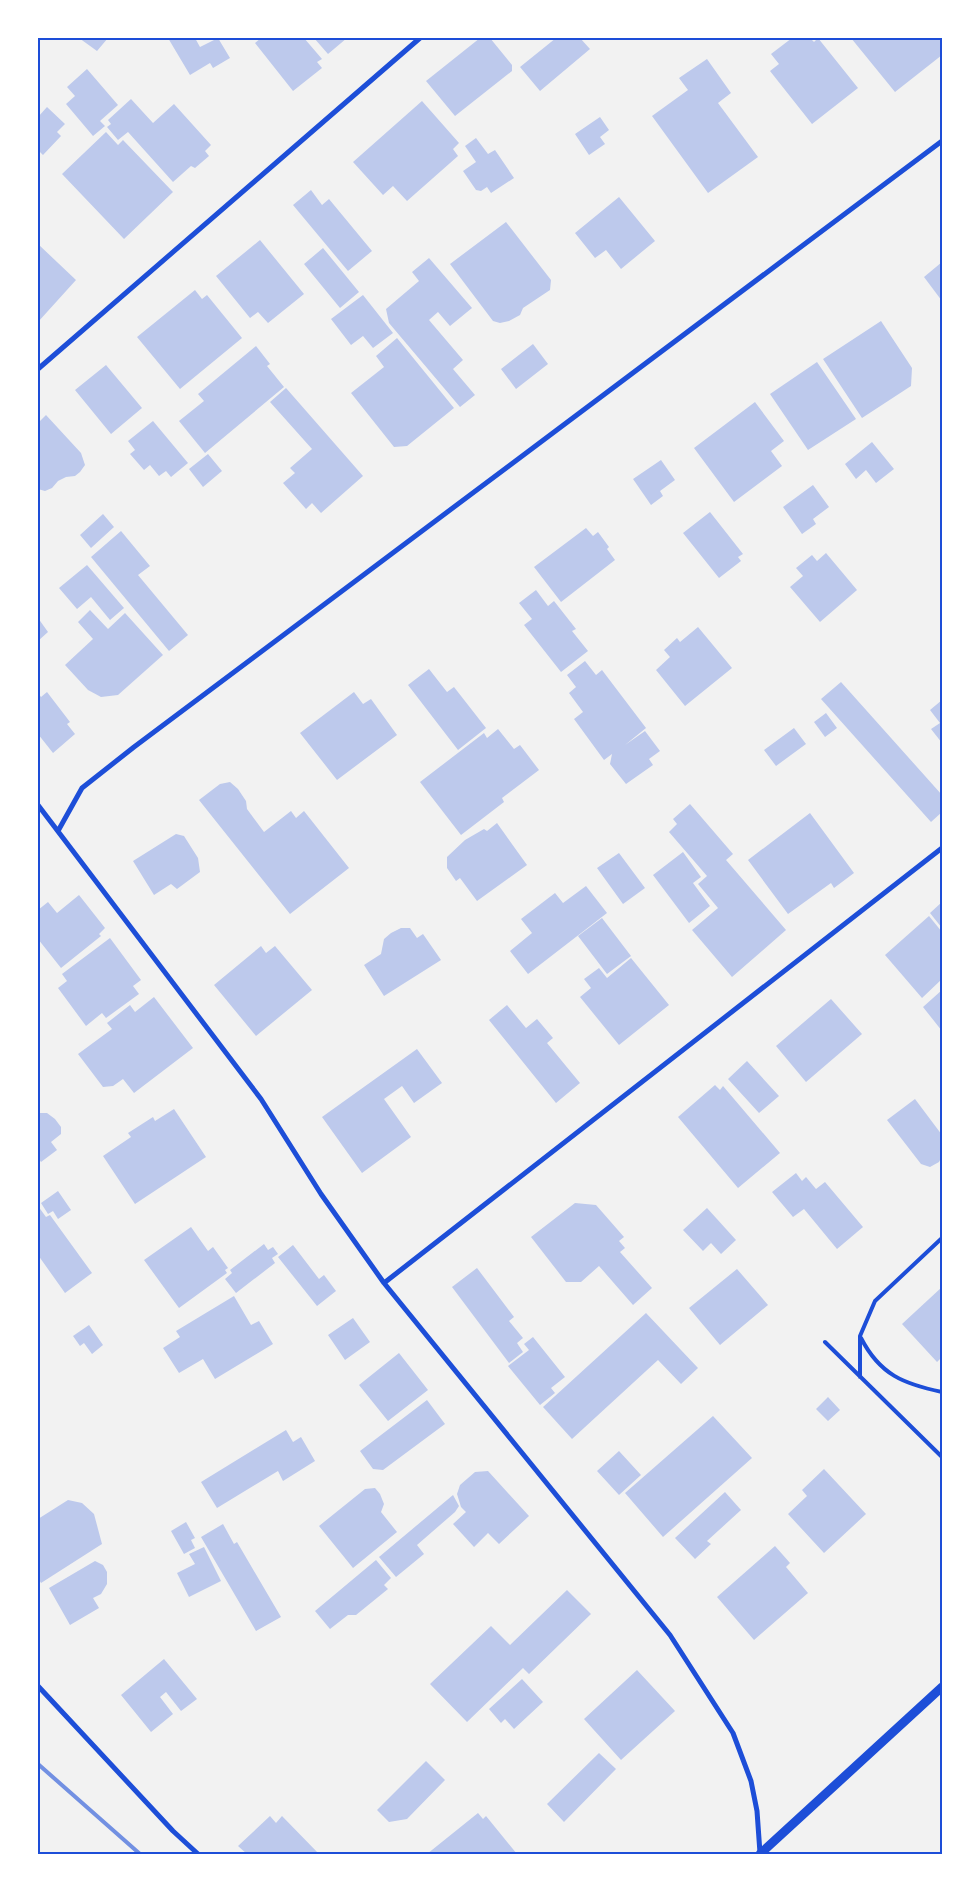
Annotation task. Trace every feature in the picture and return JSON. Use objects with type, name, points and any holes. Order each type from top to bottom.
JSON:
[{"type":"street","points":[[38,369],[420,38]]},
{"type":"street","points":[[58,831],[82,788],[126,753],[942,141]]},
{"type":"street","points":[[38,805],[261,1098],[321,1194],[384,1283],[670,1635],[733,1733],[751,1781],[757,1811],[760,1854]]},
{"type":"street","points":[[384,1283],[942,848]]},
{"type":"street","points":[[38,1686],[166,1824],[198,1854]]},
{"type":"street","points":[[760,1854],[942,1687]]},
{"type":"lane","points":[[860,1377],[860,1336],[875,1301],[942,1238]]},
{"type":"lane","points":[[860,1336],[869,1354],[884,1370],[914,1386],[942,1392]]},
{"type":"lane","points":[[825,1342],[942,1457]]},
{"type":"building","points":[[79,38],[108,38],[97,51]]},
{"type":"building","points":[[168,38],[195,38],[200,47],[218,38],[230,58],[213,68],[210,63],[190,75]]},
{"type":"building","points":[[261,38],[304,38],[322,59],[317,62],[322,68],[293,91],[255,43]]},
{"type":"building","points":[[314,38],[347,38],[328,54]]},
{"type":"building","points":[[480,38],[490,38],[512,65],[512,71],[455,116],[426,81]]},
{"type":"building","points":[[556,38],[580,38],[590,49],[540,91],[520,67]]},
{"type":"building","points":[[792,38],[810,38],[814,42],[818,38],[858,88],[812,124],[770,71],[779,64],[771,54]]},
{"type":"building","points":[[851,38],[942,38],[942,55],[895,92]]},
{"type":"building","points":[[707,59],[731,93],[718,103],[758,157],[708,193],[652,116],[688,90],[679,78]]},
{"type":"building","points":[[87,69],[118,105],[100,121],[105,126],[93,136],[66,104],[75,96],[67,87]]},
{"type":"building","points":[[131,99],[153,123],[174,104],[211,145],[205,151],[209,156],[195,168],[191,166],[173,182],[128,132],[118,140],[107,127],[111,124],[108,120]]},
{"type":"building","points":[[422,101],[459,143],[453,149],[458,156],[407,201],[393,186],[383,195],[353,162]]},
{"type":"building","points":[[47,107],[65,124],[57,132],[61,136],[43,155],[38,150],[38,117]]},
{"type":"building","points":[[600,117],[609,130],[600,137],[605,144],[589,155],[575,134]]},
{"type":"building","points":[[106,132],[118,145],[123,140],[173,192],[124,239],[62,174]]},
{"type":"building","points":[[476,138],[488,154],[495,150],[514,178],[491,193],[487,187],[481,191],[476,190],[463,171],[476,162],[465,146]]},
{"type":"building","points":[[311,190],[322,205],[329,199],[372,251],[348,271],[293,205]]},
{"type":"building","points":[[619,197],[655,241],[621,269],[606,250],[595,258],[575,233]]},
{"type":"building","points":[[506,222],[551,280],[550,290],[523,308],[520,315],[500,323],[493,321],[450,264]]},
{"type":"building","points":[[260,240],[304,294],[268,323],[258,312],[250,318],[216,276]]},
{"type":"building","points":[[38,244],[76,280],[38,322]]},
{"type":"building","points":[[323,248],[359,292],[340,308],[304,264]]},
{"type":"building","points":[[429,258],[472,308],[450,326],[438,312],[429,320],[463,360],[453,369],[475,395],[460,407],[389,323],[386,309],[419,281],[412,272]]},
{"type":"building","points":[[942,262],[942,301],[924,277]]},
{"type":"building","points":[[195,290],[202,299],[207,295],[242,338],[180,389],[137,337]]},
{"type":"building","points":[[363,295],[393,333],[373,348],[363,336],[351,345],[331,319]]},
{"type":"building","points":[[881,321],[912,368],[911,386],[862,418],[823,359]]},
{"type":"building","points":[[397,338],[454,408],[407,446],[394,447],[351,393],[384,367],[376,356]]},
{"type":"building","points":[[533,344],[548,364],[516,389],[501,369]]},
{"type":"building","points":[[256,346],[270,364],[267,366],[284,387],[205,453],[179,421],[204,401],[198,394]]},
{"type":"building","points":[[817,362],[856,419],[808,450],[770,394]]},
{"type":"building","points":[[106,365],[142,408],[111,434],[75,390]]},
{"type":"building","points":[[286,388],[363,476],[321,513],[312,503],[306,509],[283,483],[295,473],[290,468],[312,449],[270,402]]},
{"type":"building","points":[[755,402],[784,441],[771,451],[782,466],[734,502],[694,448]]},
{"type":"building","points":[[46,415],[81,453],[85,465],[75,476],[66,477],[58,481],[52,488],[45,491],[38,489],[38,423]]},
{"type":"building","points":[[153,421],[188,463],[171,477],[166,471],[159,476],[150,465],[144,470],[130,454],[135,450],[128,441]]},
{"type":"building","points":[[872,442],[894,469],[876,483],[866,470],[856,479],[845,464]]},
{"type":"building","points":[[208,454],[222,471],[203,487],[189,469]]},
{"type":"building","points":[[661,460],[675,480],[660,491],[663,496],[651,505],[633,479]]},
{"type":"building","points":[[813,485],[829,507],[813,519],[816,524],[802,534],[783,507]]},
{"type":"building","points":[[710,512],[743,554],[738,557],[741,561],[719,578],[683,533]]},
{"type":"building","points":[[103,514],[114,527],[91,548],[80,535]]},
{"type":"building","points":[[586,528],[593,536],[598,532],[609,547],[607,549],[615,560],[561,602],[534,567]]},
{"type":"building","points":[[121,531],[150,566],[138,575],[188,635],[169,651],[91,557]]},
{"type":"building","points":[[826,553],[857,590],[820,622],[790,587],[803,576],[796,568],[812,555],[817,561]]},
{"type":"building","points":[[87,565],[124,608],[110,620],[91,597],[77,609],[59,588]]},
{"type":"building","points":[[536,590],[548,606],[554,601],[576,629],[572,631],[588,651],[561,672],[524,625],[532,619],[519,603]]},
{"type":"building","points":[[90,610],[108,629],[125,613],[163,655],[118,695],[101,697],[88,690],[65,665],[93,639],[78,622]]},
{"type":"building","points":[[38,618],[48,632],[38,641]]},
{"type":"building","points":[[698,627],[732,668],[685,706],[656,670],[670,657],[664,650],[677,638],[680,642]]},
{"type":"building","points":[[585,661],[596,675],[602,670],[646,728],[625,745],[645,731],[660,751],[649,759],[653,765],[626,784],[610,764],[612,754],[604,760],[574,719],[583,712],[569,693],[576,687],[567,675]]},
{"type":"building","points":[[429,669],[447,692],[454,687],[486,728],[458,750],[408,685]]},
{"type":"building","points":[[841,682],[942,795],[942,812],[931,822],[821,699]]},
{"type":"building","points":[[47,692],[70,722],[67,724],[75,734],[53,753],[38,734],[38,693],[41,697]]},
{"type":"building","points":[[354,692],[363,704],[371,699],[397,735],[337,780],[300,733]]},
{"type":"building","points":[[942,700],[942,743],[931,729],[940,723],[930,710]]},
{"type":"building","points":[[826,713],[837,728],[825,737],[814,722]]},
{"type":"building","points":[[794,728],[806,744],[776,766],[764,750]]},
{"type":"building","points":[[498,729],[514,749],[520,745],[539,770],[502,798],[504,802],[461,835],[420,782],[484,733],[487,738]]},
{"type":"building","points":[[230,782],[238,789],[246,801],[247,809],[264,832],[291,811],[296,818],[304,811],[349,868],[290,914],[199,800],[220,784]]},
{"type":"building","points":[[690,804],[733,854],[726,860],[786,930],[732,977],[692,930],[718,908],[698,884],[707,876],[669,832],[677,824],[673,819]]},
{"type":"building","points":[[810,813],[854,873],[834,888],[831,883],[788,914],[748,860]]},
{"type":"building","points":[[497,823],[527,865],[477,901],[460,878],[456,881],[447,868],[447,857],[465,840],[484,829],[487,831]]},
{"type":"building","points":[[176,834],[184,836],[198,858],[200,872],[177,889],[171,884],[154,895],[133,861]]},
{"type":"building","points":[[683,852],[701,877],[693,883],[710,906],[689,923],[653,875]]},
{"type":"building","points":[[619,853],[645,888],[623,904],[597,868]]},
{"type":"building","points":[[586,886],[607,913],[528,974],[510,951],[532,933],[521,919],[555,893],[563,903]]},
{"type":"building","points":[[79,895],[105,928],[99,934],[101,936],[61,968],[38,939],[38,910],[48,902],[57,913]]},
{"type":"building","points":[[942,902],[942,928],[930,913]]},
{"type":"building","points":[[929,916],[942,932],[942,979],[922,998],[885,955]]},
{"type":"building","points":[[602,918],[631,956],[607,974],[578,936]]},
{"type":"building","points":[[401,928],[410,928],[417,938],[423,934],[441,960],[384,996],[364,965],[381,954],[384,939]]},
{"type":"building","points":[[110,938],[141,980],[133,986],[139,994],[106,1018],[102,1013],[86,1026],[58,988],[67,981],[62,974]]},
{"type":"building","points":[[261,946],[266,953],[275,946],[312,990],[256,1036],[214,985]]},
{"type":"building","points":[[631,958],[669,1005],[619,1045],[580,997],[591,988],[584,979],[599,968],[607,978]]},
{"type":"building","points":[[942,990],[942,1031],[923,1007]]},
{"type":"building","points":[[154,997],[193,1048],[134,1093],[123,1079],[113,1086],[103,1087],[78,1054],[112,1029],[107,1023],[130,1005],[135,1012]]},
{"type":"building","points":[[831,999],[862,1034],[806,1082],[776,1046]]},
{"type":"building","points":[[507,1005],[526,1028],[537,1019],[553,1038],[547,1043],[580,1083],[556,1103],[489,1020]]},
{"type":"building","points":[[417,1049],[442,1083],[414,1103],[402,1086],[384,1099],[411,1137],[362,1173],[322,1117]]},
{"type":"building","points":[[747,1061],[779,1096],[759,1113],[728,1079]]},
{"type":"building","points":[[715,1085],[720,1090],[723,1086],[780,1153],[738,1188],[678,1117]]},
{"type":"building","points":[[915,1099],[942,1135],[942,1156],[939,1162],[930,1167],[921,1164],[887,1120]]},
{"type":"building","points":[[174,1109],[206,1157],[135,1204],[103,1156],[131,1137],[128,1133],[153,1117],[155,1121]]},
{"type":"building","points":[[38,1113],[47,1113],[61,1127],[61,1134],[51,1142],[57,1150],[41,1162],[38,1158]]},
{"type":"building","points":[[796,1173],[802,1181],[806,1177],[816,1189],[825,1182],[863,1227],[837,1249],[804,1209],[793,1217],[772,1192]]},
{"type":"building","points":[[58,1191],[71,1210],[58,1219],[53,1211],[48,1214],[41,1203]]},
{"type":"building","points":[[575,1203],[596,1205],[624,1237],[619,1241],[625,1248],[620,1252],[652,1288],[633,1305],[599,1266],[581,1282],[566,1282],[531,1237]]},
{"type":"building","points":[[38,1206],[46,1217],[50,1215],[92,1273],[65,1293],[38,1255]]},
{"type":"building","points":[[707,1208],[736,1240],[721,1254],[711,1243],[703,1251],[683,1230]]},
{"type":"building","points":[[191,1227],[208,1251],[213,1247],[228,1268],[225,1270],[227,1273],[179,1308],[144,1260]]},
{"type":"building","points":[[264,1244],[268,1250],[273,1247],[278,1254],[272,1258],[275,1263],[236,1293],[225,1279],[232,1273],[230,1270]]},
{"type":"building","points":[[293,1245],[319,1279],[324,1275],[336,1291],[317,1306],[278,1257]]},
{"type":"building","points":[[477,1268],[514,1317],[509,1321],[523,1338],[517,1343],[523,1352],[509,1363],[452,1287]]},
{"type":"building","points":[[737,1269],[768,1305],[720,1345],[689,1308]]},
{"type":"building","points":[[942,1287],[942,1357],[937,1362],[902,1324]]},
{"type":"building","points":[[234,1296],[251,1325],[259,1321],[273,1344],[215,1379],[203,1359],[179,1373],[163,1348],[180,1337],[176,1331]]},
{"type":"building","points":[[646,1313],[698,1368],[681,1384],[658,1360],[572,1439],[543,1407]]},
{"type":"building","points":[[353,1318],[370,1342],[345,1360],[328,1335]]},
{"type":"building","points":[[89,1325],[103,1345],[92,1354],[84,1343],[80,1346],[73,1336]]},
{"type":"building","points":[[533,1337],[565,1377],[551,1388],[555,1393],[540,1405],[508,1366],[529,1350],[524,1344]]},
{"type":"building","points":[[399,1353],[428,1390],[388,1421],[359,1385]]},
{"type":"building","points":[[828,1397],[840,1410],[828,1421],[816,1409]]},
{"type":"building","points":[[427,1400],[445,1424],[383,1470],[373,1469],[360,1451]]},
{"type":"building","points":[[713,1416],[752,1458],[663,1537],[625,1493]]},
{"type":"building","points":[[286,1430],[293,1442],[301,1437],[315,1461],[283,1481],[278,1471],[217,1508],[201,1482]]},
{"type":"building","points":[[619,1451],[641,1475],[619,1495],[597,1471]]},
{"type":"building","points":[[824,1469],[866,1514],[824,1553],[788,1514],[807,1496],[802,1490]]},
{"type":"building","points":[[488,1471],[529,1516],[499,1544],[488,1533],[474,1547],[453,1524],[466,1512],[461,1507],[457,1494],[460,1485],[475,1472]]},
{"type":"building","points":[[375,1488],[384,1504],[381,1512],[397,1532],[353,1568],[319,1526],[365,1489]]},
{"type":"building","points":[[725,1492],[741,1510],[707,1541],[711,1544],[695,1559],[675,1538]]},
{"type":"building","points":[[453,1495],[459,1506],[455,1512],[417,1545],[424,1554],[396,1577],[379,1557]]},
{"type":"building","points":[[68,1500],[82,1503],[94,1514],[102,1544],[41,1583],[38,1578],[38,1519]]},
{"type":"building","points":[[186,1522],[195,1538],[191,1540],[195,1548],[184,1554],[171,1531]]},
{"type":"building","points":[[223,1524],[234,1544],[237,1542],[281,1617],[256,1631],[201,1537]]},
{"type":"building","points":[[775,1546],[790,1563],[786,1567],[808,1593],[754,1640],[717,1597]]},
{"type":"building","points":[[204,1547],[221,1581],[189,1597],[177,1573],[195,1564],[189,1554]]},
{"type":"building","points":[[376,1560],[391,1578],[384,1585],[388,1589],[356,1615],[348,1615],[330,1629],[315,1611]]},
{"type":"building","points":[[95,1561],[103,1565],[107,1572],[107,1584],[101,1594],[93,1598],[99,1608],[70,1625],[49,1588]]},
{"type":"building","points":[[567,1590],[591,1614],[529,1674],[523,1668],[467,1722],[430,1684],[491,1626],[510,1645]]},
{"type":"building","points":[[164,1659],[197,1699],[181,1711],[166,1692],[160,1697],[173,1714],[151,1732],[121,1695]]},
{"type":"building","points":[[637,1670],[675,1711],[621,1760],[584,1719]]},
{"type":"building","points":[[522,1679],[543,1702],[514,1729],[505,1719],[501,1723],[489,1709]]},
{"type":"building","points":[[599,1753],[616,1769],[564,1822],[547,1804]]},
{"type":"building","points":[[426,1761],[445,1780],[407,1819],[389,1822],[377,1810]]},
{"type":"building","points":[[478,1813],[483,1819],[486,1816],[517,1854],[427,1854]]},
{"type":"building","points":[[270,1816],[276,1823],[282,1816],[319,1854],[247,1854],[238,1846]]},
{"type":"railway","points":[[38,1764],[140,1854]]}]
